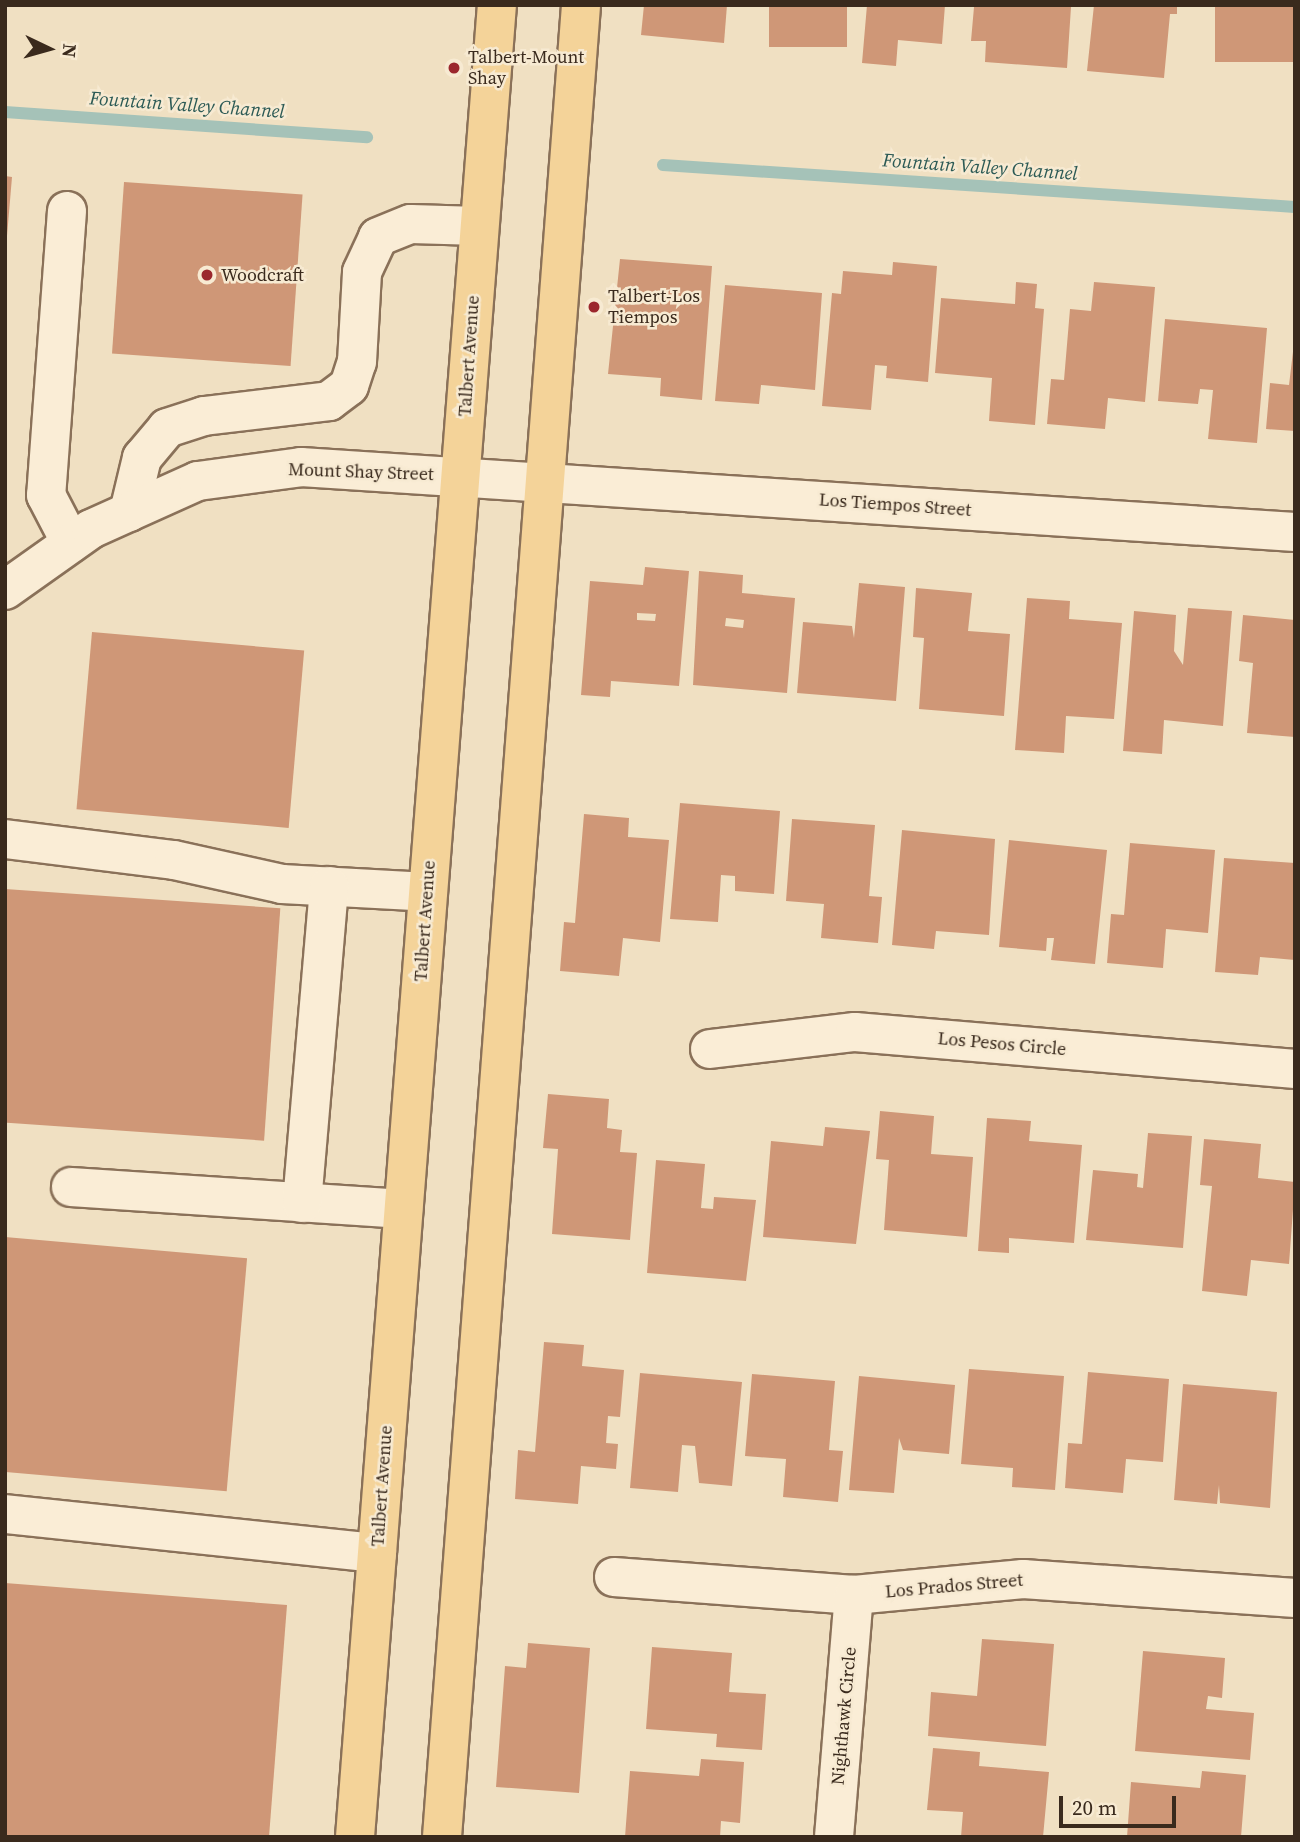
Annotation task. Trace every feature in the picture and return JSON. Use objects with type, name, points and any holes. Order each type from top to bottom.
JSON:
[{"type":"main road","name":"Talbert Avenue","points":[[355,1837],[428,892],[477,476],[479,226],[496,5]]},
{"type":"main road","points":[[442,1837],[581,5]]},
{"type":"street","points":[[67,211],[46,495],[71,543]]},
{"type":"street","points":[[129,512],[142,458],[167,428],[204,416],[329,401],[349,386],[357,362],[362,272],[378,237],[411,224],[479,226]]},
{"type":"street","name":"Mount Shay Street","points":[[5,590],[71,543],[129,512],[198,481],[301,467],[477,476]]},
{"type":"street","name":"Los Tiempos Street","points":[[477,476],[1295,533]]},
{"type":"street","points":[[5,839],[329,886],[428,892]]},
{"type":"street","points":[[302,1203],[329,886]]},
{"type":"street","name":"Los Pesos Circle","points":[[710,1049],[855,1032],[1295,1069]]},
{"type":"street","points":[[71,1187],[403,1209]]},
{"type":"street","points":[[5,1514],[377,1553]]},
{"type":"street","name":"Los Prados Street","points":[[614,1577],[855,1595],[1023,1579],[1295,1598]]},
{"type":"street","name":"Nighthawk Circle","points":[[834,1837],[855,1595]]},
{"type":"building","points":[[644,5],[727,5],[724,43],[641,35]]},
{"type":"building","points":[[769,5],[847,5],[847,47],[769,47]]},
{"type":"building","points":[[867,5],[945,5],[942,44],[898,40],[896,66],[862,63]]},
{"type":"building","points":[[1094,5],[1177,5],[1177,14],[1170,14],[1164,78],[1087,71]]},
{"type":"building","points":[[1215,5],[1294,5],[1294,62],[1215,62]]},
{"type":"building","points":[[974,7],[1071,7],[1067,68],[985,62],[986,41],[971,41]]},
{"type":"building","points":[[5,176],[12,177],[7,236],[5,236]]},
{"type":"building","name":"Woodcraft","points":[[124,182],[303,194],[291,366],[112,354]]},
{"type":"building","points":[[620,259],[712,266],[702,400],[660,396],[661,378],[608,374]]},
{"type":"building","points":[[893,262],[937,266],[928,382],[886,378],[887,366],[875,365],[871,410],[822,406],[832,293],[841,294],[843,271],[892,275]]},
{"type":"building","points":[[1016,282],[1037,284],[1035,308],[1044,309],[1035,425],[989,421],[992,378],[935,373],[941,298],[1015,304]]},
{"type":"building","points":[[1094,282],[1155,287],[1145,402],[1108,398],[1105,429],[1047,424],[1051,379],[1064,380],[1070,309],[1091,311]]},
{"type":"building","points":[[725,285],[822,293],[815,390],[761,385],[759,404],[715,401]]},
{"type":"building","points":[[1165,319],[1267,328],[1257,443],[1208,439],[1213,390],[1200,389],[1198,404],[1158,401]]},
{"type":"building","points":[[1295,335],[1295,431],[1266,429],[1270,383],[1289,385]]},
{"type":"building","points":[[645,567],[689,571],[679,686],[611,681],[610,697],[581,695],[590,581],[643,585]],"holes":[[[637,613],[656,614],[655,621],[637,620]]]},
{"type":"building","points":[[699,571],[743,575],[742,593],[795,598],[787,693],[693,685]],"holes":[[[726,618],[744,620],[743,628],[725,626]]]},
{"type":"building","points":[[859,583],[905,587],[896,701],[797,693],[803,622],[852,626],[854,638]]},
{"type":"building","points":[[916,588],[972,593],[968,631],[1010,634],[1004,716],[919,709],[924,638],[913,637]]},
{"type":"building","points":[[1027,598],[1070,601],[1069,619],[1122,623],[1114,719],[1066,716],[1064,753],[1015,750]]},
{"type":"building","points":[[1188,608],[1232,611],[1223,726],[1164,720],[1162,754],[1123,751],[1134,611],[1176,615],[1174,651],[1183,665]]},
{"type":"building","points":[[1243,615],[1295,620],[1295,737],[1247,733],[1253,663],[1239,661]]},
{"type":"building","points":[[92,632],[304,651],[289,828],[76,809]]},
{"type":"building","points":[[680,803],[780,811],[774,894],[735,891],[735,876],[721,875],[718,922],[670,919]]},
{"type":"building","points":[[584,814],[629,818],[628,837],[669,840],[660,942],[623,938],[619,976],[560,971],[564,922],[575,923]]},
{"type":"building","points":[[792,819],[875,825],[869,896],[882,897],[878,943],[821,938],[824,904],[786,901]]},
{"type":"building","points":[[902,830],[995,839],[989,935],[936,931],[934,949],[892,945]]},
{"type":"building","points":[[1009,840],[1107,850],[1095,964],[1051,960],[1054,938],[1047,938],[1046,951],[999,947]]},
{"type":"building","points":[[1130,843],[1215,850],[1208,933],[1166,929],[1163,968],[1107,963],[1111,914],[1124,915]]},
{"type":"building","points":[[1224,858],[1295,863],[1295,960],[1260,957],[1258,975],[1215,972]]},
{"type":"building","points":[[5,889],[280,908],[264,1141],[5,1123]]},
{"type":"building","points":[[548,1094],[609,1099],[607,1128],[622,1130],[620,1152],[637,1153],[630,1240],[552,1234],[558,1149],[543,1148]]},
{"type":"building","points":[[880,1111],[934,1116],[931,1154],[973,1157],[967,1237],[884,1230],[889,1160],[876,1159]]},
{"type":"building","points":[[987,1118],[1031,1121],[1029,1141],[1082,1145],[1074,1243],[1009,1238],[1009,1253],[978,1251]]},
{"type":"building","points":[[825,1127],[870,1131],[856,1244],[763,1237],[771,1141],[823,1146]]},
{"type":"building","points":[[1148,1133],[1192,1136],[1183,1248],[1086,1240],[1093,1170],[1138,1174],[1137,1187],[1143,1188]]},
{"type":"building","points":[[1204,1139],[1261,1144],[1258,1178],[1295,1182],[1289,1264],[1251,1260],[1247,1296],[1202,1291],[1212,1186],[1200,1185]]},
{"type":"building","points":[[656,1160],[705,1164],[701,1208],[713,1209],[714,1197],[756,1200],[746,1281],[647,1273]]},
{"type":"building","points":[[5,1237],[247,1258],[227,1491],[5,1472]]},
{"type":"building","points":[[544,1342],[584,1345],[582,1366],[624,1370],[620,1417],[608,1416],[606,1443],[618,1444],[616,1469],[581,1466],[578,1504],[515,1499],[518,1450],[535,1452]]},
{"type":"building","points":[[969,1369],[1064,1376],[1055,1490],[1012,1487],[1013,1468],[961,1464]]},
{"type":"building","points":[[1088,1372],[1169,1379],[1163,1462],[1126,1459],[1123,1493],[1065,1488],[1068,1443],[1082,1444]]},
{"type":"building","points":[[640,1373],[742,1382],[732,1486],[699,1483],[695,1446],[682,1445],[678,1492],[630,1488]]},
{"type":"building","points":[[752,1374],[835,1381],[829,1450],[843,1451],[838,1502],[783,1497],[786,1459],[745,1456]]},
{"type":"building","points":[[859,1376],[955,1385],[949,1454],[903,1450],[899,1438],[894,1493],[849,1490]]},
{"type":"building","points":[[1183,1384],[1277,1392],[1270,1508],[1220,1503],[1219,1485],[1217,1504],[1174,1500]]},
{"type":"building","points":[[5,1583],[287,1605],[269,1837],[5,1837]]},
{"type":"building","points":[[982,1639],[1054,1644],[1046,1746],[928,1736],[931,1692],[977,1696]]},
{"type":"building","points":[[528,1643],[590,1648],[579,1793],[496,1787],[505,1666],[526,1668]]},
{"type":"building","points":[[652,1647],[732,1653],[729,1692],[766,1694],[762,1750],[716,1747],[717,1734],[646,1729]]},
{"type":"building","points":[[1143,1651],[1225,1658],[1222,1698],[1208,1696],[1206,1709],[1254,1713],[1250,1760],[1135,1751]]},
{"type":"building","points":[[933,1748],[980,1752],[979,1766],[1049,1772],[1043,1837],[961,1837],[963,1812],[927,1810]]},
{"type":"building","points":[[701,1759],[744,1762],[740,1823],[721,1821],[720,1837],[625,1837],[630,1771],[699,1776]]},
{"type":"building","points":[[1202,1771],[1246,1775],[1241,1837],[1127,1837],[1131,1782],[1200,1788]]},
{"type":"waterway","name":"Fountain Valley Channel","points":[[5,112],[367,137]]},
{"type":"waterway","name":"Fountain Valley Channel","points":[[663,165],[1295,207]]},
{"type":"place","name":"Talbert-Mount Shay","points":[[454,68]]},
{"type":"place","name":"Woodcraft","points":[[207,275]]},
{"type":"place","name":"Talbert-Los Tiempos","points":[[594,307]]}]
